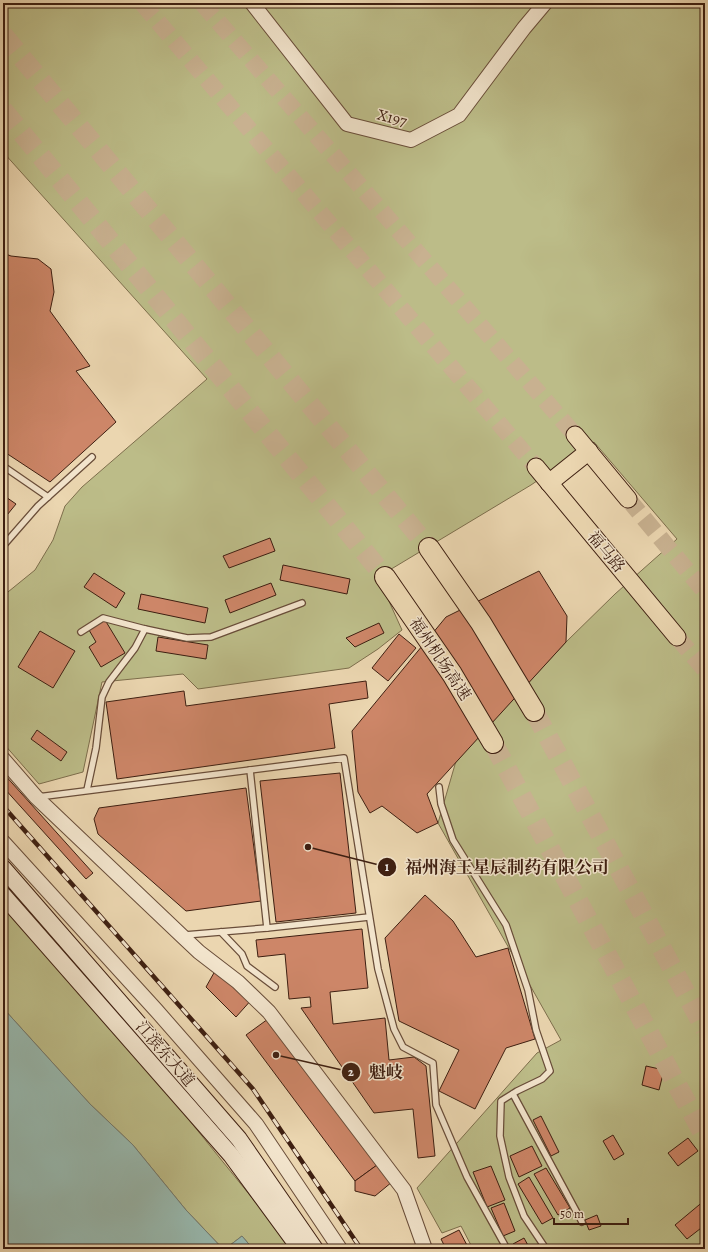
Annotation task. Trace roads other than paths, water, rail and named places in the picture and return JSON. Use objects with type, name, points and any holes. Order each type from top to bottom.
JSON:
[{"type":"highway","points":[[429,548],[481,624],[534,711]]},
{"type":"highway","name":"福州机场高速","points":[[385,577],[452,674],[494,743]]},
{"type":"main road","points":[[575,435],[628,499]]},
{"type":"main road","points":[[549,483],[589,451]]},
{"type":"main road","name":"福马路","points":[[536,466],[677,637]]},
{"type":"main road","name":"江滨东大道","points":[[3,868],[239,1139],[315,1249]]},
{"type":"main road","points":[[3,895],[231,1155],[300,1249]]},
{"type":"street","name":"X197","points":[[252,3],[347,124],[411,140],[459,115],[524,28],[545,3]]},
{"type":"street","points":[[3,759],[36,797],[181,935],[199,952],[238,982],[269,1012],[404,1190],[425,1249]]},
{"type":"street","points":[[3,842],[156,1010],[256,1124],[340,1249]]},
{"type":"lane","points":[[3,546],[38,506],[92,458]]},
{"type":"lane","points":[[3,466],[48,497]]},
{"type":"lane","points":[[81,632],[103,618],[187,638],[212,637],[302,603]]},
{"type":"lane","points":[[87,790],[96,748],[102,697],[109,682],[135,648],[145,629]]},
{"type":"lane","points":[[36,797],[344,758],[378,969],[394,1029],[403,1047],[433,1064],[436,1105],[467,1177],[507,1249]]},
{"type":"lane","points":[[250,770],[267,928]]},
{"type":"lane","points":[[439,787],[441,804],[453,840],[506,926],[528,990],[536,1030],[550,1071],[542,1079],[501,1101],[500,1136],[509,1177],[524,1216],[546,1249]]},
{"type":"lane","points":[[181,935],[267,928],[369,917]]},
{"type":"lane","points":[[221,932],[242,954],[247,966],[275,987]]},
{"type":"lane","points":[[513,1094],[582,1222]]},
{"type":"water","points":[[3,1008],[90,1104],[133,1145],[186,1210],[223,1249],[3,1249]]},
{"type":"water","points":[[242,1236],[253,1249],[225,1249]]},
{"type":"tunnel","points":[[142,3],[536,467]]},
{"type":"tunnel","points":[[202,3],[575,435]]},
{"type":"tunnel","points":[[3,35],[429,548]]},
{"type":"tunnel","points":[[3,110],[385,577]]},
{"type":"tunnel","points":[[628,499],[705,592]]},
{"type":"tunnel","points":[[677,637],[705,670]]},
{"type":"tunnel","points":[[534,711],[705,1029]]},
{"type":"tunnel","points":[[493,743],[705,1137]]},
{"type":"railway","points":[[3,806],[253,1089],[361,1249]]},
{"type":"place","name":"福州海王星辰制药有限公司","points":[[308,847]]},
{"type":"place","name":"魁岐","points":[[276,1055]]}]
